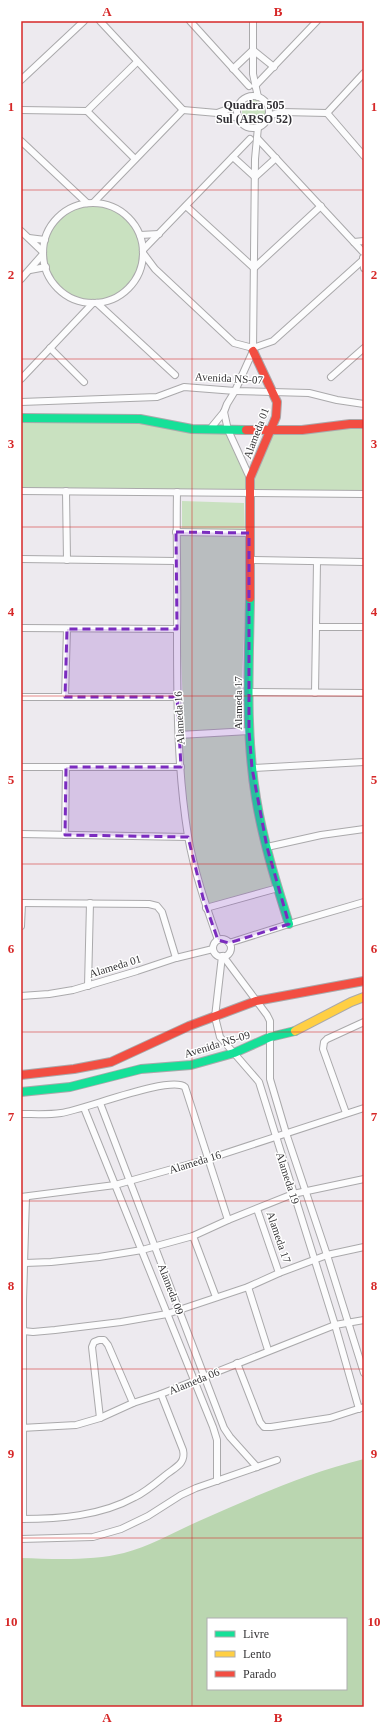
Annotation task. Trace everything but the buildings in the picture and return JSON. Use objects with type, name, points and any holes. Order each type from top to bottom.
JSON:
[{"type":"street","points":[[21,80],[84,21]]},
{"type":"street","points":[[100,21],[183,110],[217,113],[239,118]]},
{"type":"street","points":[[190,21],[233,69],[252,86],[258,97]]},
{"type":"street","points":[[217,113],[239,105],[246,98],[252,86],[253,21]]},
{"type":"street","points":[[252,86],[274,67],[317,21]]},
{"type":"street","points":[[233,69],[253,50]]},
{"type":"street","points":[[253,50],[274,67]]},
{"type":"street","points":[[87,111],[137,62]]},
{"type":"street","points":[[327,113],[364,73]]},
{"type":"street","points":[[246,98],[252,96],[258,97],[268,106],[282,112]]},
{"type":"street","points":[[239,105],[237,112],[239,118],[242,124],[248,127],[258,127],[263,124],[268,116],[268,106]]},
{"type":"street","points":[[21,110],[87,111],[135,159]]},
{"type":"street","points":[[94,202],[183,110]]},
{"type":"street","points":[[268,116],[282,112],[327,113],[364,156]]},
{"type":"street","points":[[248,127],[255,159]]},
{"type":"street","points":[[210,429],[224,412],[226,404],[235,391],[253,350],[255,159],[258,127]]},
{"type":"street","points":[[257,138],[354,242],[364,250],[364,268]]},
{"type":"street","points":[[143,252],[250,139]]},
{"type":"street","points":[[21,141],[87,203]]},
{"type":"street","points":[[233,157],[255,176]]},
{"type":"street","points":[[255,176],[276,158]]},
{"type":"street","points":[[105,204],[106,189]]},
{"type":"street","points":[[75,193],[78,205]]},
{"type":"street","points":[[94,202],[116,208],[126,215],[134,224],[140,235],[143,252],[141,266],[134,281],[122,293],[108,301],[95,303],[80,301],[71,297],[59,288],[49,276],[43,253],[45,240],[50,228],[57,218],[67,210],[78,205],[94,202]]},
{"type":"street","points":[[186,206],[254,268]]},
{"type":"street","points":[[254,268],[321,206]]},
{"type":"street","points":[[21,231],[43,253]]},
{"type":"street","points":[[140,235],[159,234]]},
{"type":"street","points":[[29,238],[45,240]]},
{"type":"street","points":[[354,242],[364,241]]},
{"type":"street","points":[[143,252],[156,269],[234,343],[253,350],[273,341],[363,260]]},
{"type":"street","points":[[21,279],[43,253]]},
{"type":"street","points":[[141,266],[156,269]]},
{"type":"street","points":[[30,270],[46,267]]},
{"type":"street","points":[[352,270],[364,271]]},
{"type":"street","points":[[77,319],[80,312],[80,301]]},
{"type":"street","points":[[108,301],[114,318]]},
{"type":"street","points":[[95,303],[114,318],[175,375]]},
{"type":"street","points":[[21,379],[77,319],[95,303]]},
{"type":"street","points":[[50,348],[84,382]]},
{"type":"street","points":[[331,377],[364,348]]},
{"type":"street","name":"Alameda 01","points":[[250,478],[276,417],[278,408],[253,350]]},
{"type":"street","name":"Avenida NS-07","points":[[21,402],[157,397],[184,387],[235,391],[308,393],[337,400],[364,404]]},
{"type":"street","name":"Alameda 01","points":[[224,412],[228,430],[250,478]]},
{"type":"street","points":[[21,418],[140,419],[192,429],[228,430],[302,430],[350,424],[364,424]]},
{"type":"street","name":"Alameda 17","points":[[250,478],[249,731],[252,768],[256,798],[267,847],[288,924]]},
{"type":"street","points":[[21,491],[364,494]]},
{"type":"street","points":[[66,491],[67,560]]},
{"type":"street","name":"Alameda 16","points":[[177,492],[177,697],[181,767],[188,837],[206,908],[218,940]]},
{"type":"street","points":[[176,532],[249,533]]},
{"type":"street","points":[[21,559],[176,561]]},
{"type":"street","points":[[250,560],[364,562]]},
{"type":"street","points":[[315,693],[317,562]]},
{"type":"street","points":[[316,627],[364,627]]},
{"type":"street","points":[[21,628],[177,629]]},
{"type":"street","points":[[65,697],[67,629]]},
{"type":"street","points":[[249,692],[364,693]]},
{"type":"street","points":[[21,697],[177,697]]},
{"type":"street","points":[[179,735],[249,731]]},
{"type":"street","points":[[252,768],[364,762]]},
{"type":"street","points":[[21,767],[181,767]]},
{"type":"street","points":[[65,835],[66,767]]},
{"type":"street","points":[[267,847],[364,829]]},
{"type":"street","points":[[21,834],[188,837]]},
{"type":"street","points":[[206,908],[278,888]]},
{"type":"street","points":[[229,944],[288,924],[364,902]]},
{"type":"street","points":[[21,926],[21,903],[149,904],[157,906],[162,912],[176,958]]},
{"type":"street","points":[[88,986],[90,903]]},
{"type":"street","points":[[218,940],[224,940],[229,944],[230,951],[223,956],[216,954],[213,949],[218,940]]},
{"type":"street","name":"Alameda 01","points":[[21,996],[50,994],[88,986],[176,958],[213,949]]},
{"type":"street","name":"Alameda 19","points":[[223,956],[270,1021],[270,1079],[286,1133],[327,1255],[364,1373]]},
{"type":"street","name":"Alameda 19","points":[[223,956],[215,1017],[220,1037],[259,1082],[293,1194],[362,1408]]},
{"type":"street","points":[[21,1075],[74,1069],[111,1062],[174,1032],[256,1002],[364,981]]},
{"type":"street","name":"Avenida NS-09","points":[[21,1092],[70,1087],[141,1069],[191,1065],[234,1052],[270,1037],[295,1031],[351,1002],[364,997]]},
{"type":"street","points":[[346,1113],[323,1049],[323,1044],[327,1039],[364,1022]]},
{"type":"street","points":[[21,1114],[56,1114],[84,1108],[137,1091],[180,1084],[186,1087],[228,1220]]},
{"type":"street","name":"Alameda 09","points":[[100,1103],[227,1433],[257,1467]]},
{"type":"street","name":"Alameda 09","points":[[84,1108],[217,1440],[217,1481]]},
{"type":"street","name":"Alameda 16","points":[[23,1197],[115,1185],[208,1159],[364,1108]]},
{"type":"street","points":[[25,1263],[99,1257],[142,1250],[193,1236],[293,1194],[364,1179]]},
{"type":"street","points":[[23,1197],[25,1263],[22,1300],[22,1519],[61,1518],[90,1513],[118,1504],[134,1498],[145,1491],[181,1463],[184,1460],[183,1450],[161,1394]]},
{"type":"street","name":"Alameda 17","points":[[257,1209],[280,1273]]},
{"type":"street","points":[[193,1236],[216,1297]]},
{"type":"street","points":[[23,1331],[33,1332],[55,1330],[121,1322],[167,1314],[248,1287],[327,1255],[364,1247]]},
{"type":"street","points":[[248,1287],[268,1350]]},
{"type":"street","name":"Alameda 06","points":[[22,1428],[76,1426],[100,1418],[132,1403],[161,1394],[268,1350],[335,1325],[364,1320]]},
{"type":"street","points":[[100,1418],[92,1347],[94,1342],[102,1340],[108,1345],[132,1403]]},
{"type":"street","points":[[237,1364],[260,1422],[264,1427],[330,1418],[362,1408]]},
{"type":"street","points":[[21,1539],[93,1537],[120,1529],[148,1516],[181,1495],[277,1460]]},
{"type":"highlighted area","points":[[176,532],[249,533],[249,731],[252,768],[267,847],[289,924],[229,943],[218,940],[203,898],[188,837],[65,835],[66,767],[181,767],[177,697],[65,697],[67,629],[177,629]]},
{"type":"green space","points":[[254,100],[263,103],[266,112],[263,121],[254,124],[245,121],[242,112],[245,103]]},
{"type":"green space","points":[[83,204],[103,204],[112,207],[128,218],[139,234],[142,243],[142,263],[139,272],[128,288],[112,299],[103,302],[83,302],[66,294],[58,288],[52,280],[44,263],[44,243],[52,226],[58,218],[66,212]]},
{"type":"green space","points":[[21,418],[118,418],[228,430],[250,477],[270,430],[364,422],[364,494],[21,491]]},
{"type":"green space","points":[[182,501],[244,503],[245,532],[249,533],[241,697],[243,731],[249,731],[252,768],[278,888],[206,908],[185,811],[179,735],[231,732],[184,731],[176,532],[182,531]]},
{"type":"green space","points":[[364,1459],[364,1707],[21,1707],[21,1558],[86,1558],[112,1556],[124,1553],[153,1543],[190,1525],[280,1486],[322,1471]]},
{"type":"traffic: fast","points":[[21,418],[140,419],[192,429],[246,430]]},
{"type":"traffic: fast","points":[[250,598],[248,698],[250,748],[256,798],[266,846],[289,924]]},
{"type":"traffic: fast","points":[[21,1092],[70,1087],[141,1069],[191,1065],[234,1053],[270,1037],[295,1031]]},
{"type":"traffic: slow","points":[[295,1031],[351,1002],[364,997]]},
{"type":"traffic: jam","points":[[250,598],[250,478],[276,417],[277,402],[253,351]]},
{"type":"traffic: jam","points":[[246,430],[302,430],[350,424],[364,424]]},
{"type":"traffic: jam","points":[[21,1075],[74,1069],[111,1062],[189,1026],[256,1001],[364,981]]},
{"type":"district","name":"Quadra 505 Sul (ARSO 52)","points":[[254,112]]}]
